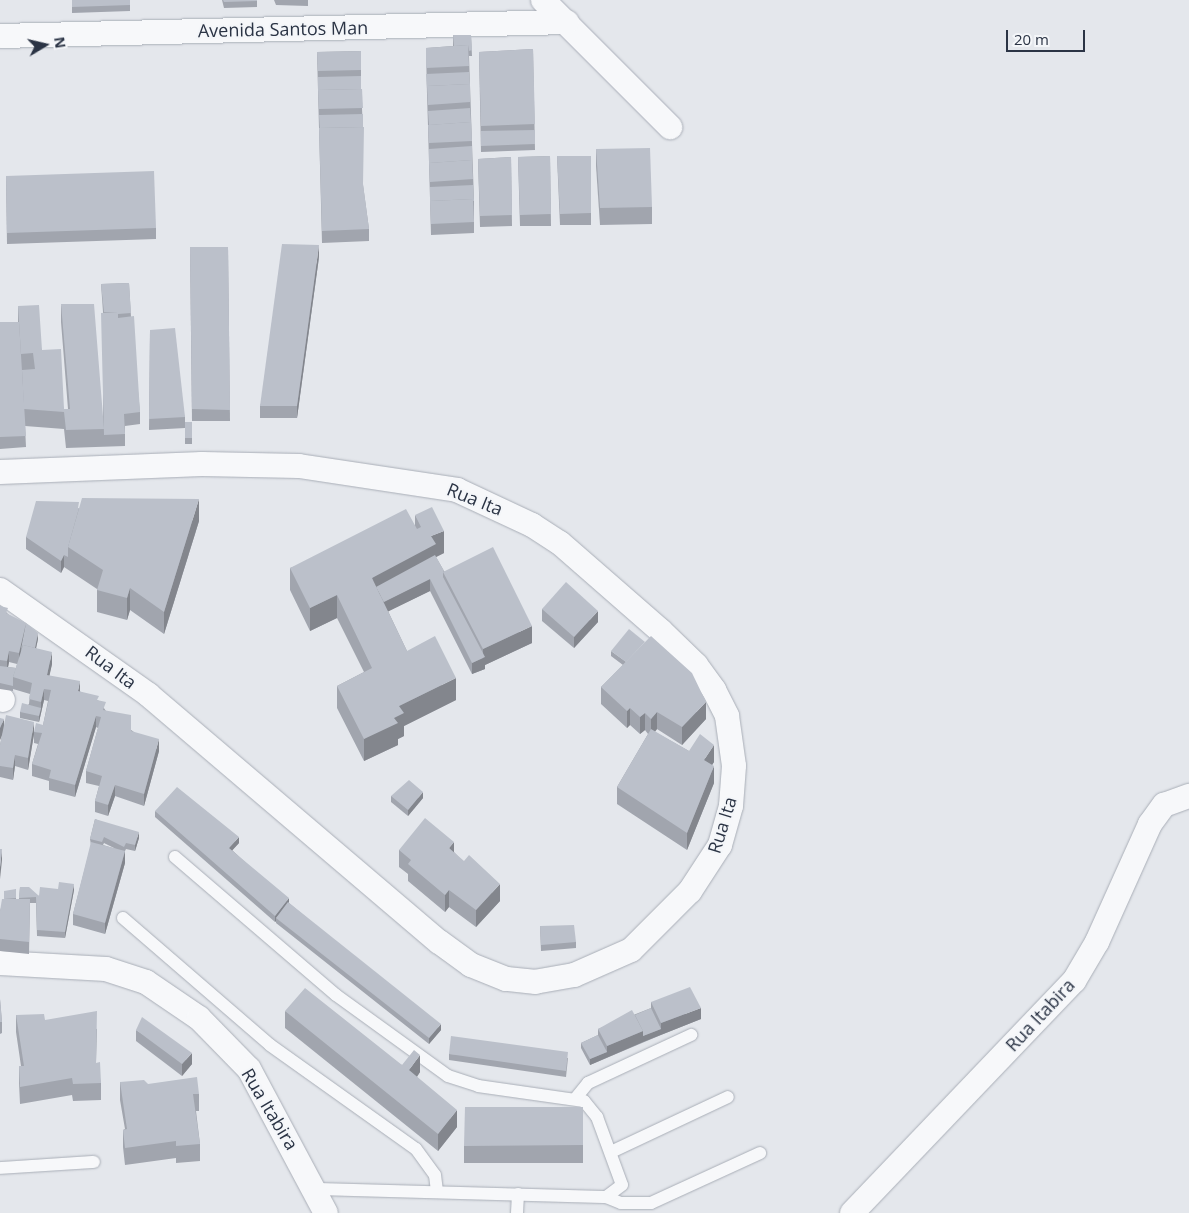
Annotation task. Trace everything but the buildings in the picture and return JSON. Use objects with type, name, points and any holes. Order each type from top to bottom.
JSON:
[{"type":"street","points":[[543,0],[567,22],[670,128]]},
{"type":"street","name":"Avenida Santos Man","points":[[0,36],[567,22]]},
{"type":"street","name":"Rua Ita","points":[[0,472],[219,464],[299,466],[457,490],[532,524],[560,543],[661,631],[696,665],[714,690],[727,716],[734,766],[731,806],[720,845],[690,891],[631,950],[574,975],[536,982],[506,979],[471,965],[439,942],[149,695],[0,590]]},
{"type":"street","name":"Rua Itabira","points":[[852,1213],[1074,981],[1097,942],[1150,824],[1164,805],[1189,796]]},
{"type":"street","name":"Rua Itabira","points":[[0,963],[106,969],[146,982],[199,1018],[248,1069],[315,1189],[326,1213]]},
{"type":"lane","points":[[175,857],[336,995],[448,1076],[478,1086],[575,1099],[591,1107],[611,1152],[622,1185],[606,1196]]},
{"type":"lane","points":[[123,918],[270,1044],[416,1149],[435,1175],[437,1192]]},
{"type":"lane","points":[[575,1099],[588,1083],[691,1035]]},
{"type":"lane","points":[[611,1152],[728,1097]]},
{"type":"lane","points":[[315,1189],[606,1196],[621,1203],[651,1203],[760,1153]]},
{"type":"lane","points":[[0,1168],[94,1162]]},
{"type":"lane","points":[[517,1213],[518,1194]]}]
